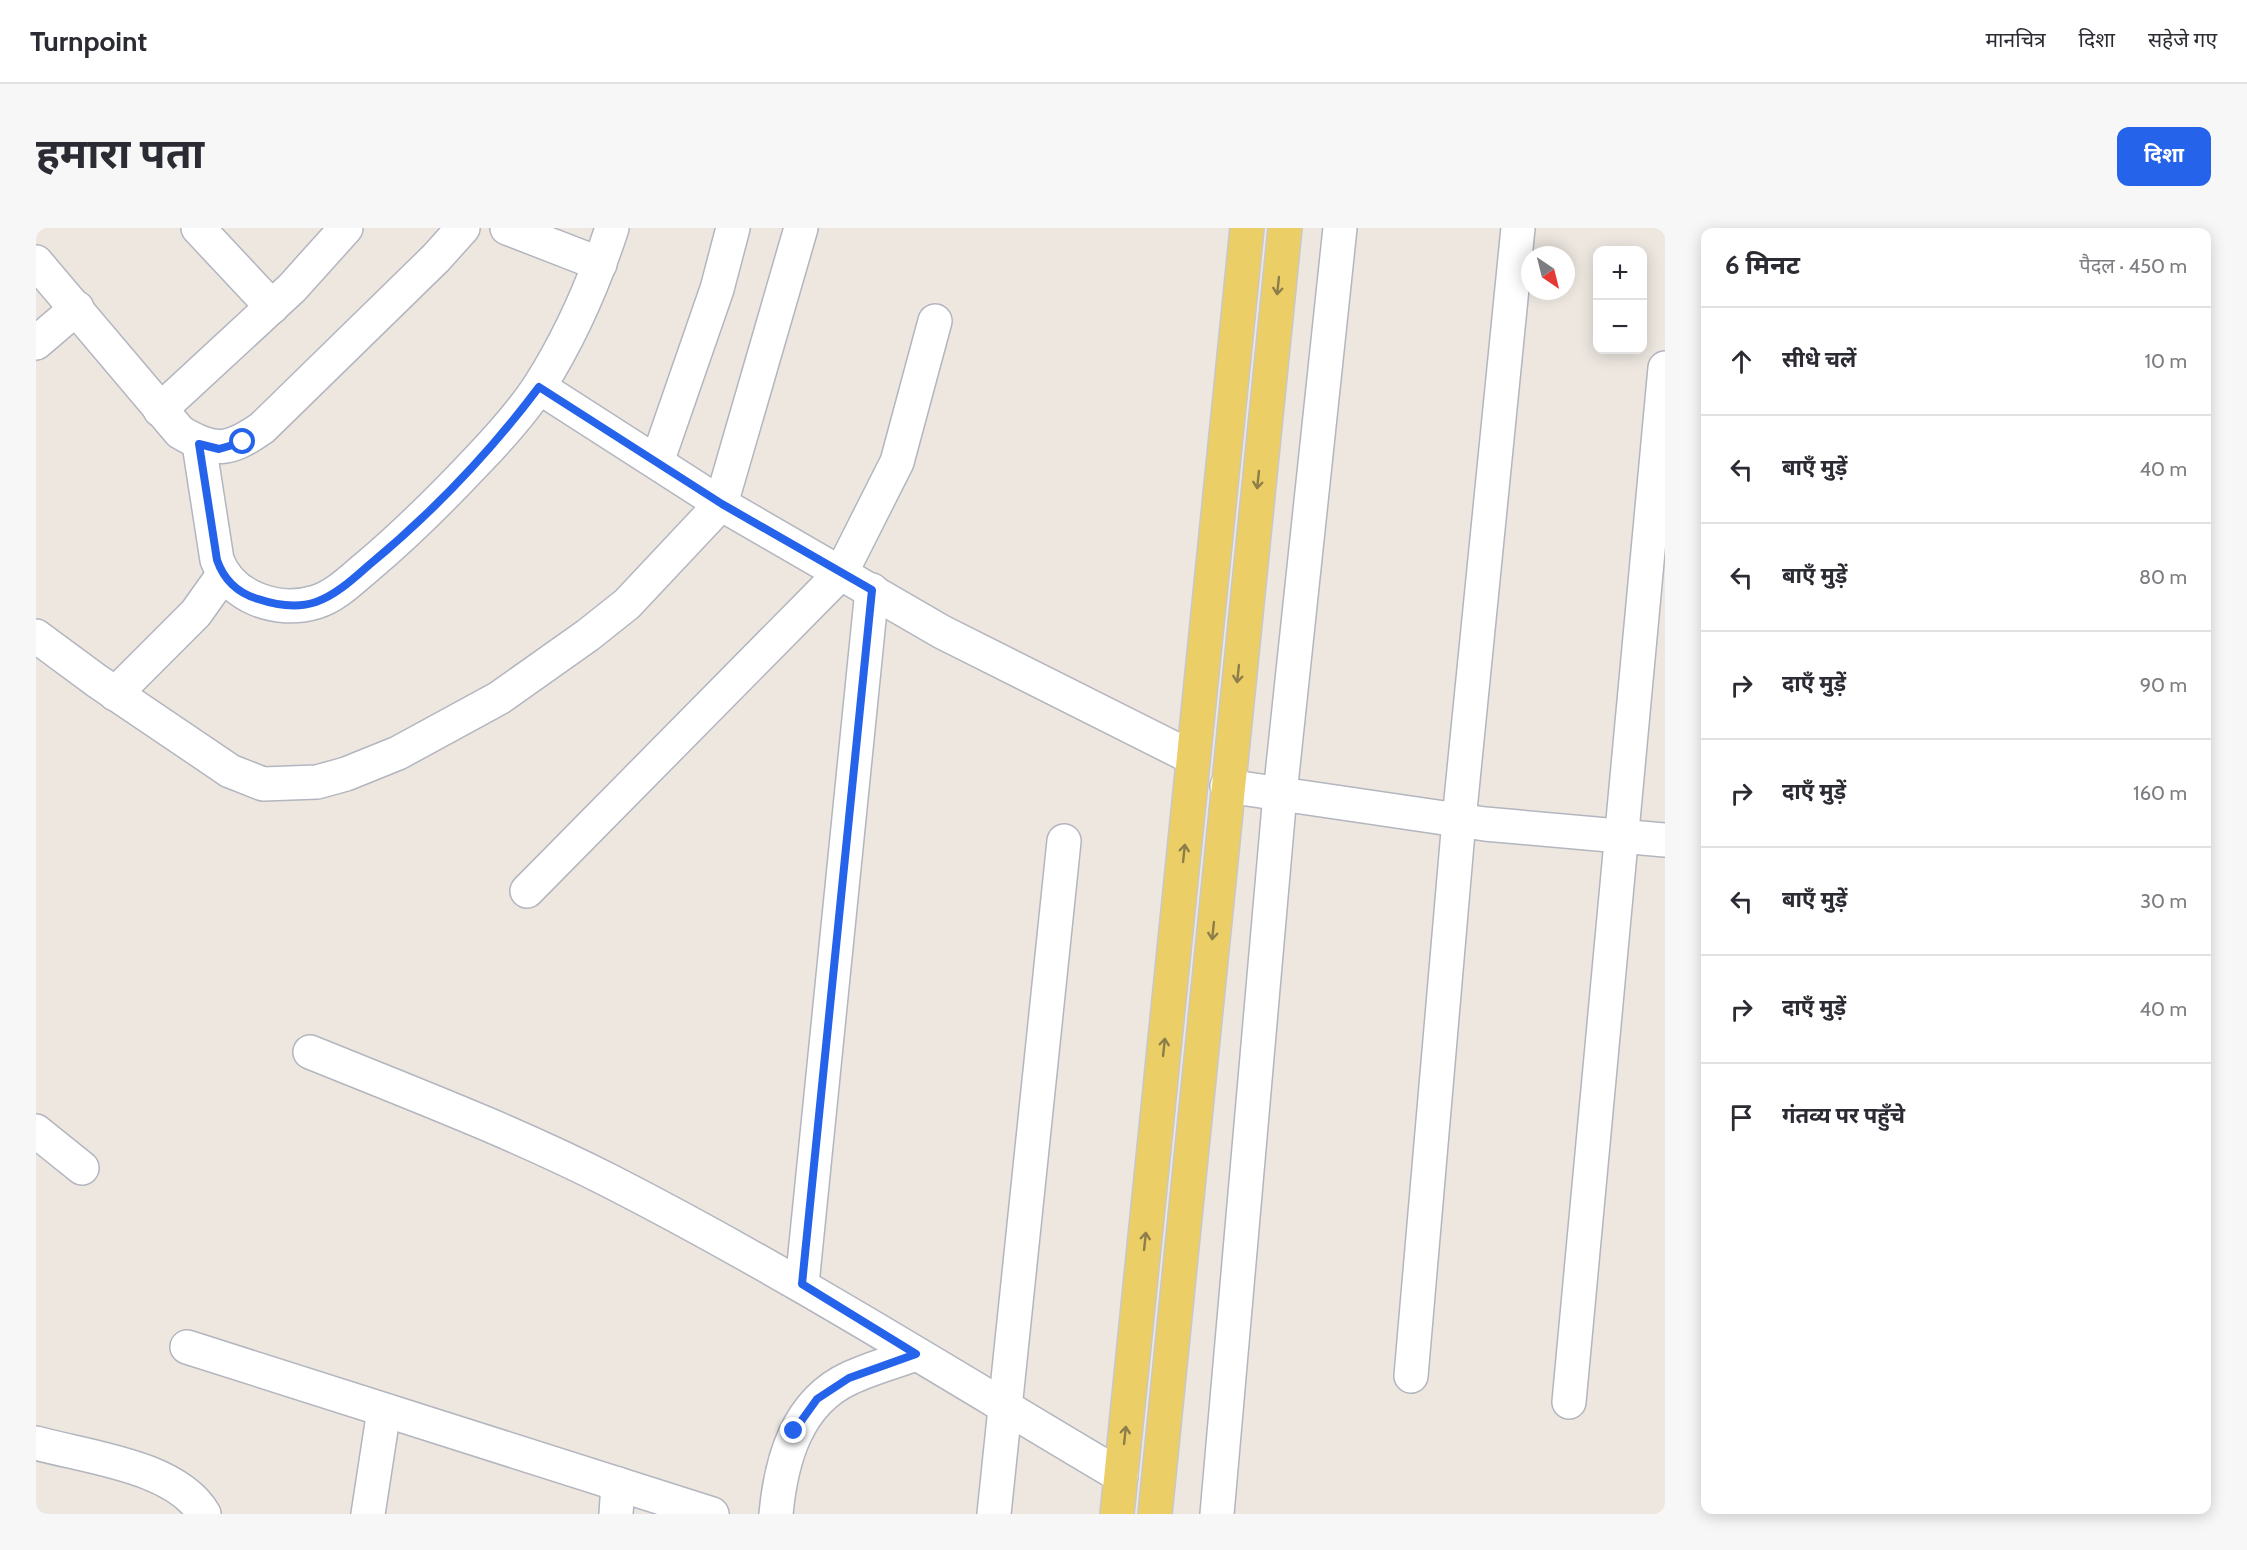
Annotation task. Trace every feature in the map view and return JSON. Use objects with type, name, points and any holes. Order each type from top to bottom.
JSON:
[{"type":"main road","points":[[1117,1514],[1247,228]]},
{"type":"main road","points":[[1155,1514],[1285,228]]},
{"type":"street","points":[[198,228],[272,307]]},
{"type":"street","points":[[160,410],[272,307],[346,228]]},
{"type":"street","points":[[36,262],[180,432],[199,444],[219,449],[243,442],[262,428],[436,258],[463,228]]},
{"type":"street","points":[[507,228],[600,264]]},
{"type":"street","points":[[199,444],[217,560],[223,575],[248,596],[269,603],[296,606],[316,602],[338,591],[396,543],[510,426],[539,387],[562,348],[595,280],[612,228]]},
{"type":"street","points":[[657,462],[717,289],[733,228]]},
{"type":"street","points":[[36,636],[230,771],[263,784],[317,782],[346,774],[398,753],[499,698],[588,635],[627,604],[722,504],[801,228]]},
{"type":"street","points":[[1217,1514],[1280,794],[1340,228]]},
{"type":"street","points":[[1411,1376],[1459,820],[1518,228]]},
{"type":"street","points":[[36,343],[76,308]]},
{"type":"street","points":[[527,891],[841,573],[897,462],[935,321]]},
{"type":"street","points":[[1569,1402],[1665,368]]},
{"type":"street","points":[[539,387],[722,504],[942,632],[1193,758]]},
{"type":"street","points":[[115,693],[196,613],[223,575]]},
{"type":"street","points":[[802,1284],[872,590]]},
{"type":"street","points":[[1227,786],[1459,820],[1665,840]]},
{"type":"street","points":[[994,1514],[1064,841]]},
{"type":"street","points":[[310,1052],[476,1119],[609,1180],[802,1284],[1121,1476]]},
{"type":"street","points":[[36,1131],[82,1168]]},
{"type":"street","points":[[187,1347],[384,1410],[617,1499],[712,1514]]},
{"type":"street","points":[[776,1514],[778,1491],[794,1431],[817,1399],[849,1378],[916,1354]]},
{"type":"street","points":[[368,1514],[384,1410]]},
{"type":"street","points":[[36,1443],[147,1472],[182,1490],[204,1514]]},
{"type":"route","points":[[243,442],[219,449],[199,444],[217,560],[223,575],[234,586],[248,596],[269,603],[296,606],[316,602],[338,591],[396,543],[510,426],[539,387],[722,504],[872,590],[802,1284],[916,1354],[849,1378],[817,1399],[794,1431]]}]
